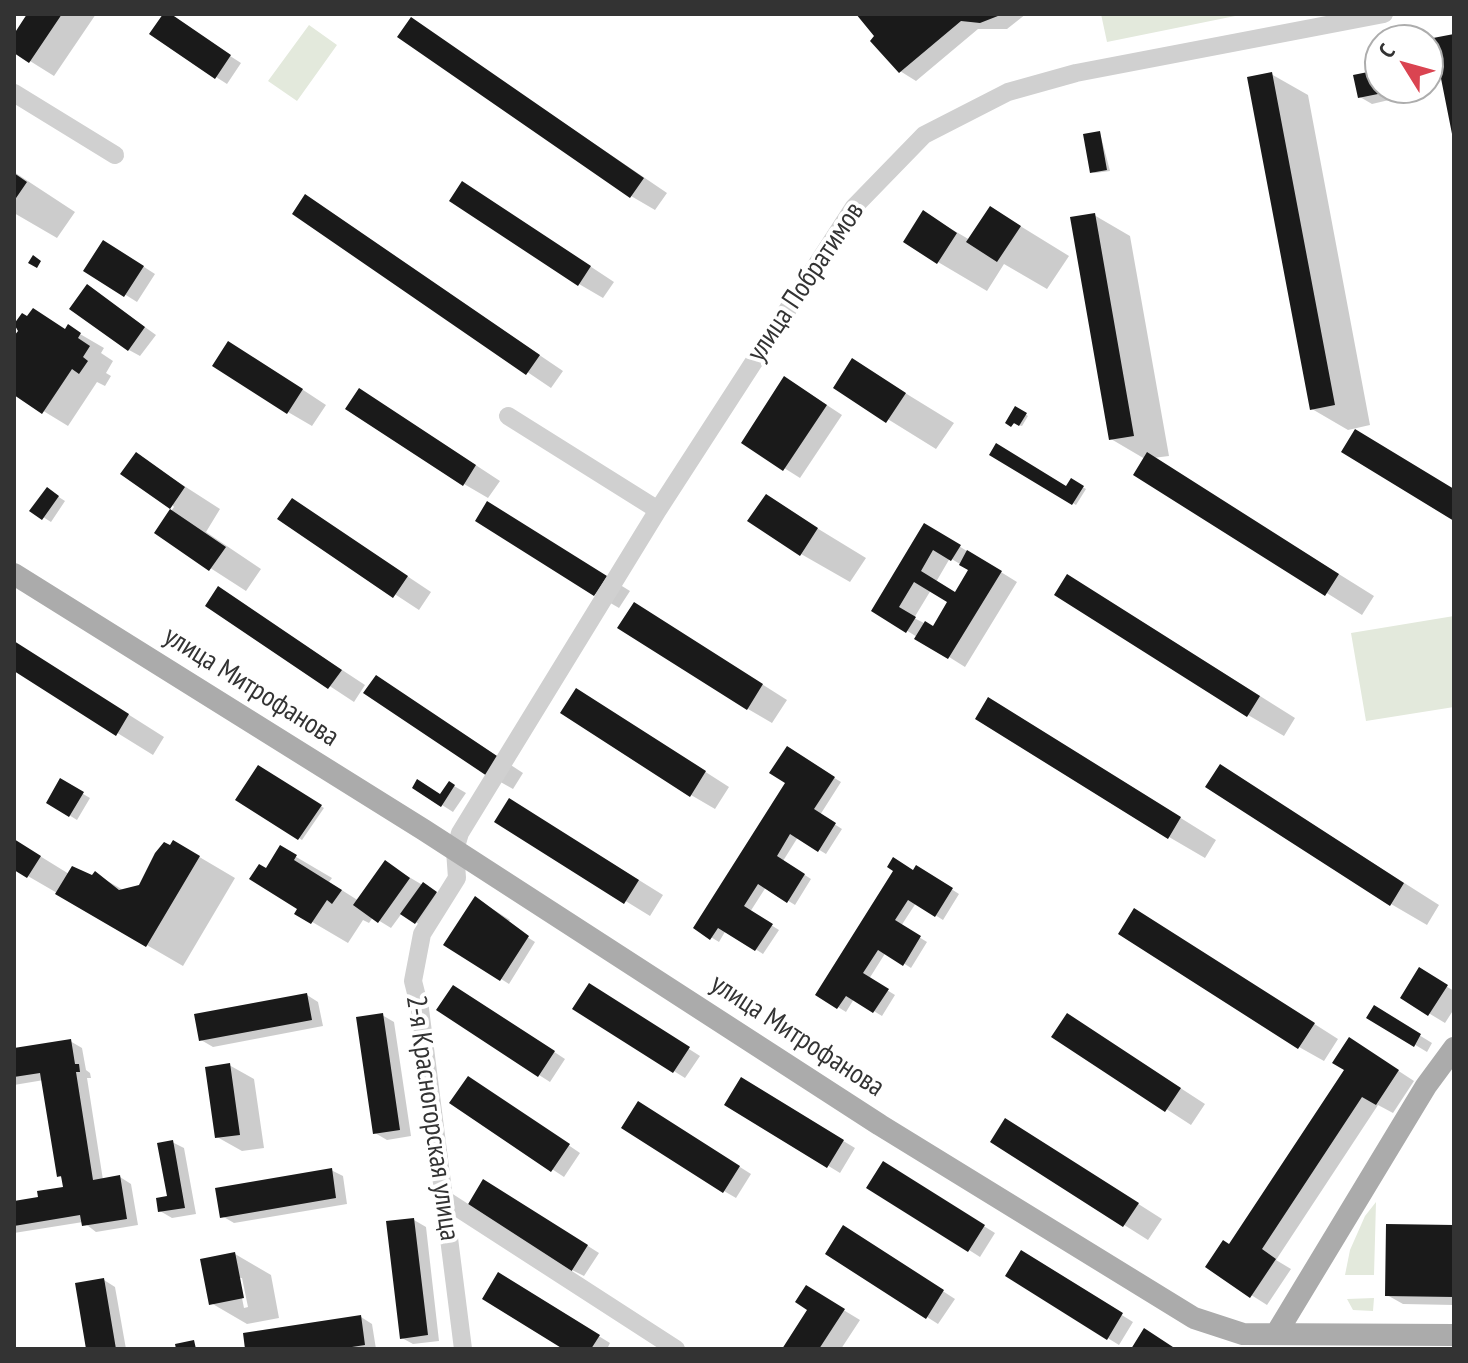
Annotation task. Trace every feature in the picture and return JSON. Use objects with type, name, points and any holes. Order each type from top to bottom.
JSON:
[{"type":"main road","name":"улица Митрофанова","points":[[14,574],[455,850],[880,1125],[1194,1318],[1271,1341],[1454,1335]]},
{"type":"main road","points":[[1271,1341],[1426,1086],[1454,1048]]},
{"type":"street","name":"улица Побратимов","points":[[455,850],[460,833],[658,510],[854,207],[892,165],[939,124],[1008,92],[1063,76],[1384,14]]},
{"type":"street","points":[[14,93],[115,155]]},
{"type":"street","points":[[508,416],[658,510]]},
{"type":"street","name":"2-я Красногорская улица","points":[[455,850],[457,878],[422,934],[413,981],[420,1009],[463,1349]]},
{"type":"street","points":[[444,1199],[676,1349]]},
{"type":"shaded area","points":[[1101,14],[1245,14],[1107,42]]},
{"type":"shaded area","points":[[309,25],[337,45],[297,101],[268,81]]},
{"type":"shaded area","points":[[1454,616],[1454,707],[1366,721],[1351,633]]},
{"type":"shaded area","points":[[1376,1202],[1374,1275],[1345,1275],[1350,1250],[1365,1216]]},
{"type":"shaded area","points":[[1374,1298],[1373,1311],[1353,1310],[1347,1299]]},
{"type":"building","points":[[27,14],[62,14],[29,63],[14,53],[14,34]]},
{"type":"building","points":[[163,14],[171,14],[231,55],[215,79],[149,34]]},
{"type":"building","points":[[856,14],[1003,14],[980,23],[961,21],[899,73],[870,41],[874,36]]},
{"type":"building","points":[[411,17],[644,178],[630,198],[397,37]]},
{"type":"building","points":[[1454,34],[1454,139],[1444,94],[1444,36]]},
{"type":"building","points":[[1272,72],[1335,405],[1310,410],[1247,77]]},
{"type":"building","points":[[1364,73],[1364,97],[1358,98],[1353,75]]},
{"type":"building","points":[[1100,131],[1107,170],[1090,173],[1083,134]]},
{"type":"building","points":[[14,173],[27,182],[14,201]]},
{"type":"building","points":[[462,181],[591,266],[578,286],[449,201]]},
{"type":"building","points":[[305,194],[540,355],[526,375],[292,214]]},
{"type":"building","points":[[990,206],[1021,226],[997,262],[966,242]]},
{"type":"building","points":[[923,210],[957,233],[937,264],[903,242]]},
{"type":"building","points":[[1095,213],[1134,436],[1109,440],[1070,217]]},
{"type":"building","points":[[103,240],[144,266],[124,297],[83,271]]},
{"type":"building","points":[[33,255],[41,261],[37,268],[28,263]]},
{"type":"building","points":[[87,284],[145,327],[128,351],[69,309]]},
{"type":"building","points":[[33,308],[65,329],[68,324],[81,333],[78,338],[90,346],[83,357],[88,361],[79,374],[72,369],[42,414],[14,395],[14,336],[18,331],[14,324],[22,313],[27,316]]},
{"type":"building","points":[[228,341],[303,389],[287,414],[212,366]]},
{"type":"building","points":[[852,358],[906,393],[886,423],[833,388]]},
{"type":"building","points":[[784,376],[827,405],[783,471],[741,443]]},
{"type":"building","points":[[359,388],[476,465],[463,486],[345,409]]},
{"type":"building","points":[[1015,406],[1027,413],[1019,426],[1014,423],[1011,427],[1005,423]]},
{"type":"building","points":[[1355,429],[1454,489],[1454,521],[1341,452]]},
{"type":"building","points":[[996,443],[1066,486],[1071,478],[1084,486],[1072,505],[989,455]]},
{"type":"building","points":[[136,452],[185,487],[170,509],[120,474]]},
{"type":"building","points":[[1147,452],[1339,574],[1325,596],[1133,475]]},
{"type":"building","points":[[47,487],[59,496],[42,520],[29,511]]},
{"type":"building","points":[[766,494],[818,528],[800,556],[747,521]]},
{"type":"building","points":[[292,498],[408,576],[393,598],[277,519]]},
{"type":"building","points":[[487,501],[607,576],[594,596],[475,521]]},
{"type":"building","points":[[170,509],[226,547],[209,571],[154,533]]},
{"type":"building","points":[[924,523],[961,545],[951,561],[933,550],[921,571],[955,592],[968,570],[959,565],[967,550],[1002,571],[948,659],[914,639],[925,621],[933,626],[947,602],[914,582],[899,607],[916,617],[906,633],[871,611]]},
{"type":"building","points":[[1067,574],[1260,696],[1247,717],[1054,595]]},
{"type":"building","points":[[218,586],[342,670],[328,689],[205,606]]},
{"type":"building","points":[[634,602],[763,684],[747,710],[617,628]]},
{"type":"building","points":[[14,641],[129,714],[116,736],[14,671]]},
{"type":"building","points":[[376,675],[500,758],[487,776],[363,693]]},
{"type":"building","points":[[576,688],[706,771],[690,797],[560,713]]},
{"type":"building","points":[[988,697],[1181,817],[1168,839],[975,719]]},
{"type":"building","points":[[787,746],[835,777],[814,809],[836,823],[818,852],[790,834],[777,856],[805,874],[787,903],[758,884],[744,906],[773,924],[755,951],[718,928],[710,940],[693,928],[785,783],[769,773]]},
{"type":"building","points":[[1220,764],[1404,883],[1390,906],[1205,787]]},
{"type":"building","points":[[258,765],[322,805],[298,840],[235,800]]},
{"type":"building","points":[[60,778],[84,792],[69,817],[46,803]]},
{"type":"building","points":[[417,779],[440,794],[449,781],[455,785],[441,807],[412,788]]},
{"type":"building","points":[[509,798],[639,880],[624,904],[494,822]]},
{"type":"building","points":[[14,839],[41,856],[27,878],[14,870]]},
{"type":"building","points":[[173,840],[200,856],[146,947],[55,894],[72,866],[92,875],[95,871],[119,890],[139,885],[155,853],[164,842],[170,845]]},
{"type":"building","points":[[280,845],[297,855],[294,860],[342,890],[332,904],[327,900],[311,924],[294,914],[297,909],[249,879],[259,864],[266,868]]},
{"type":"building","points":[[893,857],[913,870],[916,865],[953,888],[935,917],[908,900],[895,920],[921,936],[903,966],[878,950],[863,973],[889,989],[873,1013],[846,996],[837,1009],[815,995],[893,871],[887,867]]},
{"type":"building","points":[[385,860],[410,878],[378,923],[353,905]]},
{"type":"building","points":[[423,882],[437,892],[415,924],[400,914]]},
{"type":"building","points":[[475,896],[529,936],[500,981],[443,945]]},
{"type":"building","points":[[1134,908],[1315,1023],[1298,1049],[1118,934]]},
{"type":"building","points":[[1419,967],[1448,985],[1428,1016],[1400,998]]},
{"type":"building","points":[[589,983],[690,1047],[673,1073],[572,1009]]},
{"type":"building","points":[[453,985],[555,1051],[538,1077],[436,1010]]},
{"type":"building","points":[[307,993],[312,1020],[199,1041],[194,1014]]},
{"type":"building","points":[[1374,1005],[1421,1034],[1414,1047],[1366,1018]]},
{"type":"building","points":[[383,1013],[400,1130],[373,1134],[356,1017]]},
{"type":"building","points":[[1067,1013],[1181,1088],[1165,1112],[1051,1037]]},
{"type":"building","points":[[1349,1037],[1399,1070],[1376,1105],[1362,1097],[1262,1249],[1276,1259],[1250,1298],[1205,1267],[1223,1240],[1229,1244],[1344,1070],[1332,1063]]},
{"type":"building","points":[[71,1039],[75,1064],[79,1064],[80,1072],[76,1072],[93,1180],[120,1175],[127,1219],[82,1226],[80,1215],[14,1226],[14,1201],[38,1197],[37,1191],[63,1187],[61,1176],[57,1177],[40,1073],[14,1077],[14,1048]]},
{"type":"building","points":[[230,1063],[240,1135],[215,1138],[205,1067]]},
{"type":"building","points":[[468,1076],[570,1144],[551,1172],[449,1103]]},
{"type":"building","points":[[741,1077],[844,1140],[827,1168],[724,1105]]},
{"type":"building","points":[[638,1101],[740,1166],[723,1193],[621,1128]]},
{"type":"building","points":[[1005,1118],[1139,1203],[1123,1227],[990,1142]]},
{"type":"building","points":[[173,1140],[185,1208],[158,1212],[156,1198],[167,1196],[157,1143]]},
{"type":"building","points":[[883,1161],[985,1225],[968,1252],[866,1188]]},
{"type":"building","points":[[332,1168],[336,1198],[220,1218],[215,1188]]},
{"type":"building","points":[[483,1179],[588,1245],[571,1272],[467,1206]]},
{"type":"building","points":[[414,1218],[428,1335],[400,1339],[386,1221]]},
{"type":"building","points":[[1386,1224],[1454,1225],[1454,1297],[1385,1296]]},
{"type":"building","points":[[843,1225],[944,1290],[926,1319],[825,1254]]},
{"type":"building","points":[[1021,1250],[1123,1313],[1107,1340],[1005,1276]]},
{"type":"building","points":[[235,1252],[244,1298],[209,1305],[200,1259]]},
{"type":"building","points":[[498,1272],[600,1335],[591,1349],[563,1349],[482,1299]]},
{"type":"building","points":[[104,1278],[116,1349],[86,1349],[75,1283]]},
{"type":"building","points":[[806,1285],[845,1309],[819,1349],[782,1349],[807,1310],[795,1302]]},
{"type":"building","points":[[361,1315],[365,1345],[339,1349],[245,1349],[243,1333]]},
{"type":"building","points":[[1144,1328],[1176,1349],[1131,1349]]},
{"type":"building","points":[[194,1340],[196,1349],[176,1349],[175,1344]]}]
